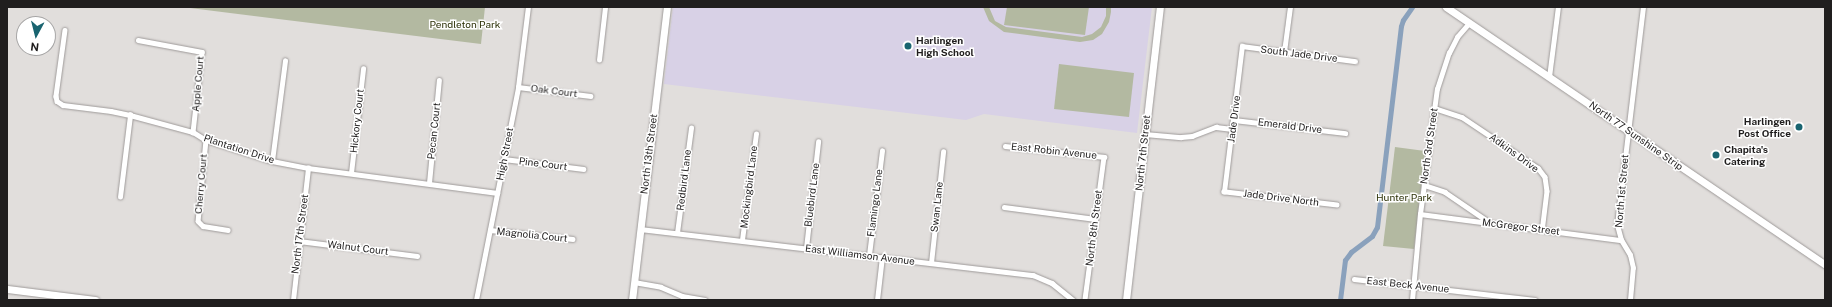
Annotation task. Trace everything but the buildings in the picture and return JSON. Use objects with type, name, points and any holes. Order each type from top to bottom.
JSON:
[{"type":"street","name":"High Street","points":[[476,300],[518,87],[528,7]]},
{"type":"street","points":[[599,60],[605,7]]},
{"type":"street","name":"North 13th Street","points":[[632,300],[666,7]]},
{"type":"street","name":"North 7th Street","points":[[1126,300],[1160,7]]},
{"type":"street","points":[[1284,52],[1290,7]]},
{"type":"street","name":"North 77 Sunshine Strip","points":[[1446,7],[1825,265]]},
{"type":"street","points":[[1549,77],[1558,7]]},
{"type":"street","name":"North 1st Street","points":[[1630,300],[1633,268],[1630,255],[1621,240],[1617,225],[1643,7]]},
{"type":"street","name":"North 3rd Street","points":[[1412,300],[1420,214],[1434,108],[1443,69],[1457,38],[1469,22]]},
{"type":"street","name":"Plantation Drive","points":[[65,30],[56,96],[57,101],[63,105],[111,110],[130,115],[193,132],[206,140],[272,161],[308,168],[497,192]]},
{"type":"street","name":"Apple Court","points":[[138,40],[195,49],[202,52],[193,132]]},
{"type":"street","name":"South Jade Drive","points":[[1242,46],[1355,61]]},
{"type":"street","name":"Jade Drive","points":[[1224,192],[1242,46]]},
{"type":"street","points":[[272,161],[285,61]]},
{"type":"street","name":"Hickory Court","points":[[351,173],[362,68]]},
{"type":"street","name":"Pecan Court","points":[[429,183],[439,80]]},
{"type":"street","name":"Oak Court","points":[[518,87],[590,96]]},
{"type":"street","name":"Adkins Drive","points":[[1434,108],[1462,117],[1542,172],[1548,186],[1542,229]]},
{"type":"street","points":[[120,197],[130,115]]},
{"type":"street","name":"Emerald Drive","points":[[1234,120],[1345,133]]},
{"type":"street","points":[[1145,134],[1181,137],[1192,136],[1216,127],[1232,129]]},
{"type":"street","name":"Redbird Lane","points":[[677,233],[691,128]]},
{"type":"street","name":"Mockingbird Lane","points":[[742,240],[756,134]]},
{"type":"street","name":"Cherry Court","points":[[206,140],[198,221],[203,226],[228,230]]},
{"type":"street","name":"Bluebird Lane","points":[[806,248],[818,142]]},
{"type":"street","name":"East Robin Avenue","points":[[1005,146],[1104,157]]},
{"type":"street","name":"Flamingo Lane","points":[[869,255],[882,151]]},
{"type":"street","name":"Swan Lane","points":[[931,263],[943,152]]},
{"type":"street","name":"North 8th Street","points":[[1085,300],[1104,157]]},
{"type":"street","name":"Pine Court","points":[[504,160],[583,169]]},
{"type":"street","name":"North 17th Street","points":[[293,300],[308,168]]},
{"type":"street","points":[[1424,185],[1445,192],[1491,223]]},
{"type":"street","name":"Jade Drive North","points":[[1224,192],[1337,205]]},
{"type":"street","points":[[1004,207],[1095,219]]},
{"type":"street","name":"McGregor Street","points":[[1420,214],[1621,240]]},
{"type":"street","name":"East Williamson Avenue","points":[[640,229],[1033,275],[1052,283],[1073,300]]},
{"type":"street","name":"Magnolia Court","points":[[490,230],[573,239]]},
{"type":"street","name":"Walnut Court","points":[[299,241],[417,256]]},
{"type":"street","points":[[877,300],[882,257]]},
{"type":"street","name":"East Beck Avenue","points":[[1354,279],[1534,300]]},
{"type":"street","points":[[634,282],[661,287],[682,296],[705,300]]},
{"type":"street","points":[[7,290],[95,300]]},
{"type":"shaded area","name":"Harlingen High School","points":[[673,7],[1152,7],[1137,133],[984,114],[966,120],[664,84]]},
{"type":"green space","name":"Pendleton Park","points":[[182,7],[485,7],[481,44]]},
{"type":"green space","points":[[983,7],[989,7],[995,21],[1006,27],[1082,37],[1092,34],[1101,27],[1106,16],[1106,7],[1111,7],[1111,12],[1109,22],[1102,34],[1093,40],[1080,42],[1004,32],[989,21]]},
{"type":"green space","points":[[1007,7],[1089,7],[1085,35],[1004,25]]},
{"type":"green space","points":[[1059,64],[1134,73],[1129,117],[1054,109]]},
{"type":"green space","name":"Hunter Park","points":[[1395,147],[1425,151],[1414,249],[1383,246]]},
{"type":"waterway","points":[[1340,300],[1345,260],[1351,252],[1372,236],[1377,227],[1401,26],[1403,20],[1412,7]]},
{"type":"place","name":"Harlingen High School","points":[[908,46]]},
{"type":"place","name":"Harlingen Post Office","points":[[1799,127]]},
{"type":"place","name":"Chapita's Catering","points":[[1716,155]]}]
